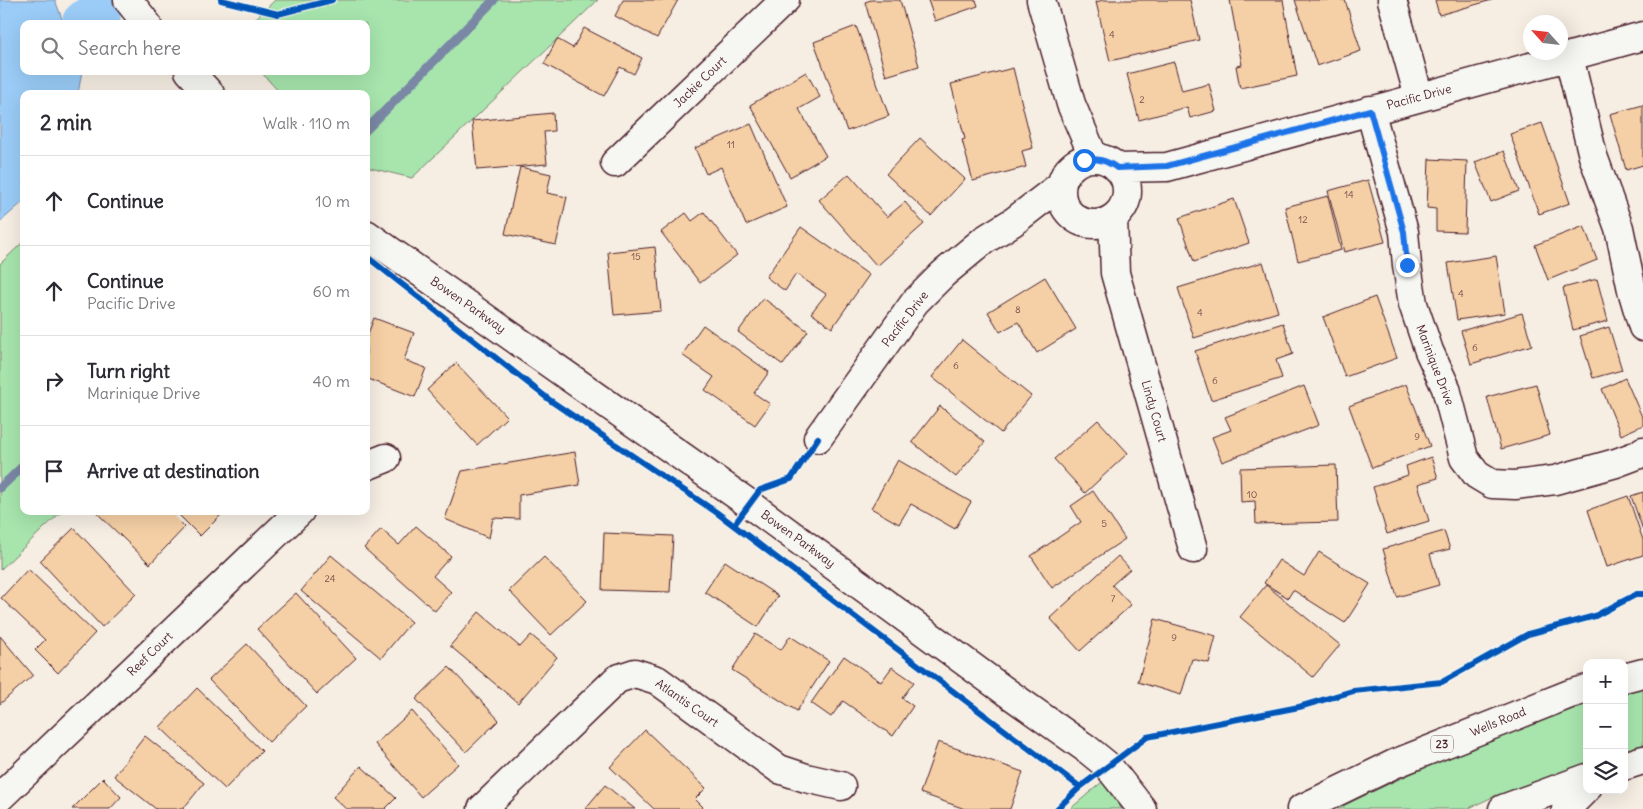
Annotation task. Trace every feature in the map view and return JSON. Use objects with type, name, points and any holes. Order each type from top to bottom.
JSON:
[{"type":"street","points":[[128,0],[144,20]]},
{"type":"street","name":"Jackie Court","points":[[615,163],[785,0]]},
{"type":"street","points":[[1040,0],[1071,104],[1095,174],[1125,202],[1113,218]]},
{"type":"street","points":[[1392,0],[1418,97]]},
{"type":"street","name":"Pacific Drive","points":[[818,438],[915,302],[943,274],[984,240],[1095,174],[1167,166],[1643,36]]},
{"type":"street","points":[[1569,57],[1593,156],[1619,228],[1632,290],[1643,327]]},
{"type":"street","points":[[193,75],[206,90]]},
{"type":"street","name":"Marinique Drive","points":[[1370,110],[1404,232],[1413,304],[1429,351],[1446,388],[1464,458],[1477,475],[1492,484],[1515,486],[1555,480],[1616,463],[1640,454],[1643,451]]},
{"type":"street","name":"Lindy Court","points":[[1095,174],[1061,195],[1063,204],[1077,218],[1116,273]]},
{"type":"street","name":"Pacific Drive","points":[[1013,222],[1077,218],[1105,222],[1113,218]]},
{"type":"street","name":"Lindy Court","points":[[1113,218],[1116,273],[1193,550]]},
{"type":"street","name":"Bowen Parkway","points":[[370,237],[748,503],[1087,749],[1108,766],[1142,809]]},
{"type":"street","name":"Reef Court","points":[[0,797],[296,515]]},
{"type":"street","name":"Atlantis Court","points":[[482,809],[617,679],[635,673],[657,680],[780,769],[806,778],[841,786]]},
{"type":"street","points":[[1628,677],[1643,673]]},
{"type":"street","name":"Wells Road","points":[[1301,809],[1394,764],[1583,690]]},
{"type":"street","points":[[1628,765],[1643,760]]},
{"type":"street","points":[[1503,809],[1583,779]]},
{"type":"street","points":[[1566,809],[1583,792]]},
{"type":"green space","points":[[275,0],[598,0],[412,178],[370,168],[370,90],[277,90],[264,75],[370,75],[370,20],[254,20]]},
{"type":"green space","points":[[20,245],[20,515],[58,515],[0,570],[0,264]]},
{"type":"green space","points":[[1643,684],[1643,745],[1628,750],[1628,704],[1628,689]]},
{"type":"green space","points":[[1583,704],[1583,765],[1495,796],[1467,809],[1337,809],[1460,751]]},
{"type":"green space","points":[[1102,782],[1122,809],[1070,809]]},
{"type":"water","points":[[0,0],[55,0],[62,20],[20,20],[20,75],[81,75],[79,90],[20,90],[20,204],[0,222]]},
{"type":"building","points":[[623,0],[678,0],[657,38],[615,16]]},
{"type":"building","points":[[871,0],[900,0],[919,66],[886,76],[865,2]]},
{"type":"building","points":[[928,0],[976,0],[978,6],[935,21]]},
{"type":"building","points":[[1103,0],[1190,0],[1199,40],[1110,61],[1096,2]]},
{"type":"building","points":[[1230,0],[1283,0],[1297,76],[1240,88],[1236,66],[1242,65]]},
{"type":"building","points":[[1295,0],[1345,0],[1361,51],[1317,66]]},
{"type":"building","points":[[1435,0],[1492,0],[1439,15]]},
{"type":"building","points":[[856,26],[889,116],[847,131],[814,42]]},
{"type":"building","points":[[584,28],[642,58],[634,74],[620,67],[604,96],[544,64],[557,39],[573,48]]},
{"type":"building","points":[[1174,62],[1182,91],[1209,84],[1216,111],[1190,118],[1187,107],[1139,120],[1127,74]]},
{"type":"building","points":[[1013,68],[1033,148],[1022,151],[1026,167],[973,181],[962,140],[965,139],[951,84]]},
{"type":"building","points":[[806,72],[820,97],[799,109],[826,156],[790,177],[750,105]]},
{"type":"building","points":[[1643,105],[1643,165],[1626,170],[1610,114]]},
{"type":"building","points":[[553,113],[554,131],[544,132],[547,164],[477,170],[472,121]]},
{"type":"building","points":[[1542,123],[1570,203],[1539,214],[1510,134]]},
{"type":"building","points":[[751,124],[787,207],[746,225],[721,167],[706,174],[695,148]]},
{"type":"building","points":[[920,138],[965,179],[931,216],[886,174]]},
{"type":"building","points":[[1504,151],[1519,191],[1491,202],[1475,162]]},
{"type":"building","points":[[1429,159],[1467,161],[1465,232],[1436,231],[1436,209],[1427,208]]},
{"type":"building","points":[[520,167],[551,174],[547,193],[567,197],[556,245],[505,234]]},
{"type":"building","points":[[849,174],[887,217],[905,202],[924,224],[877,266],[819,200]]},
{"type":"building","points":[[1368,180],[1385,242],[1344,252],[1328,191]]},
{"type":"building","points":[[1328,196],[1341,250],[1298,261],[1285,207]]},
{"type":"building","points":[[1234,199],[1249,243],[1194,262],[1179,218]]},
{"type":"building","points":[[704,212],[737,255],[700,283],[661,232],[686,213],[692,221]]},
{"type":"building","points":[[1584,226],[1597,260],[1548,280],[1535,245]]},
{"type":"building","points":[[801,227],[869,275],[832,328],[811,313],[826,294],[796,274],[785,291],[766,277]]},
{"type":"building","points":[[655,247],[661,311],[614,315],[608,252]]},
{"type":"building","points":[[1496,256],[1505,313],[1457,320],[1448,263]]},
{"type":"building","points":[[1263,262],[1278,312],[1194,338],[1178,288]]},
{"type":"building","points":[[1045,277],[1076,329],[1037,353],[1018,322],[1000,332],[988,312]]},
{"type":"building","points":[[1597,279],[1608,321],[1573,330],[1563,288]]},
{"type":"building","points":[[1375,297],[1397,358],[1345,377],[1323,317]]},
{"type":"building","points":[[763,298],[808,331],[783,365],[738,332]]},
{"type":"building","points":[[1522,313],[1532,345],[1471,364],[1461,331]]},
{"type":"building","points":[[374,318],[414,333],[404,360],[426,368],[415,397],[370,380],[370,328]]},
{"type":"building","points":[[1283,323],[1293,354],[1276,360],[1282,378],[1211,400],[1195,351]]},
{"type":"building","points":[[703,325],[769,372],[754,393],[770,404],[755,425],[705,390],[714,377],[682,355]]},
{"type":"building","points":[[1609,327],[1622,370],[1593,378],[1580,336]]},
{"type":"building","points":[[962,340],[1031,396],[1001,433],[932,377]]},
{"type":"building","points":[[456,363],[507,417],[477,445],[427,390]]},
{"type":"building","points":[[1625,378],[1643,419],[1643,425],[1621,435],[1602,389]]},
{"type":"building","points":[[1406,384],[1430,446],[1372,468],[1349,406]]},
{"type":"building","points":[[1536,384],[1550,435],[1501,449],[1487,397]]},
{"type":"building","points":[[1304,386],[1319,425],[1222,462],[1212,437],[1231,430],[1225,417]]},
{"type":"building","points":[[940,406],[985,442],[956,477],[912,442]]},
{"type":"building","points":[[1098,420],[1128,453],[1085,493],[1054,459]]},
{"type":"building","points":[[575,452],[580,485],[519,495],[519,519],[493,518],[489,538],[445,519],[462,471]]},
{"type":"building","points":[[1431,457],[1438,478],[1418,484],[1429,521],[1387,534],[1373,487],[1408,475],[1406,466]]},
{"type":"building","points":[[898,460],[971,502],[955,529],[911,504],[899,524],[871,508]]},
{"type":"building","points":[[1336,465],[1338,522],[1256,524],[1255,501],[1241,502],[1240,468]]},
{"type":"building","points":[[1093,491],[1125,539],[1052,588],[1031,556],[1081,522],[1071,506]]},
{"type":"building","points":[[1643,492],[1643,530],[1631,496]]},
{"type":"building","points":[[1628,496],[1643,540],[1643,555],[1607,567],[1588,510]]},
{"type":"building","points":[[99,515],[173,515],[185,527],[150,564]]},
{"type":"building","points":[[179,515],[221,515],[200,536]]},
{"type":"building","points":[[416,526],[451,556],[433,576],[451,592],[435,611],[364,548],[381,529],[399,545]]},
{"type":"building","points":[[74,528],[136,594],[102,627],[40,561]]},
{"type":"building","points":[[1444,531],[1450,549],[1430,554],[1439,585],[1397,597],[1383,549]]},
{"type":"building","points":[[604,533],[673,536],[670,592],[602,590]]},
{"type":"building","points":[[1319,552],[1370,584],[1345,623],[1293,590],[1288,598],[1264,583],[1279,560],[1304,576]]},
{"type":"building","points":[[331,555],[411,622],[381,658],[301,591]]},
{"type":"building","points":[[1118,556],[1130,569],[1112,585],[1131,605],[1080,651],[1050,618]]},
{"type":"building","points":[[544,557],[587,601],[551,635],[509,591]]},
{"type":"building","points":[[725,561],[778,596],[758,627],[705,592]]},
{"type":"building","points":[[28,569],[95,633],[58,673],[35,650],[45,640],[1,598]]},
{"type":"building","points":[[1266,585],[1340,645],[1313,677],[1240,617]]},
{"type":"building","points":[[296,593],[356,658],[317,694],[257,629]]},
{"type":"building","points":[[479,612],[520,647],[531,635],[557,657],[518,703],[450,646]]},
{"type":"building","points":[[1155,619],[1216,636],[1209,663],[1192,659],[1181,695],[1138,682]]},
{"type":"building","points":[[755,634],[781,650],[790,636],[829,661],[797,711],[732,670]]},
{"type":"building","points":[[0,636],[33,675],[0,704]]},
{"type":"building","points":[[247,644],[306,706],[269,742],[209,680]]},
{"type":"building","points":[[844,656],[881,682],[892,667],[914,682],[902,698],[913,706],[893,736],[843,701],[831,717],[811,703]]},
{"type":"building","points":[[449,667],[499,720],[466,752],[416,699]]},
{"type":"building","points":[[197,688],[262,751],[225,789],[160,727]]},
{"type":"building","points":[[412,711],[458,764],[421,797],[375,744]]},
{"type":"building","points":[[645,730],[706,788],[695,799],[703,807],[702,809],[654,809],[610,767]]},
{"type":"building","points":[[145,736],[204,783],[183,809],[156,809],[114,776]]},
{"type":"building","points":[[938,742],[1023,772],[1010,809],[965,809],[920,793]]},
{"type":"building","points":[[361,766],[396,798],[385,809],[346,809],[333,797]]},
{"type":"building","points":[[103,778],[121,797],[110,809],[72,809]]},
{"type":"building","points":[[605,785],[635,809],[585,809]]},
{"type":"waterway","points":[[370,126],[494,0]]},
{"type":"waterway","points":[[92,20],[96,17]]},
{"type":"waterway","points":[[0,488],[20,469]]},
{"type":"cycle path","points":[[221,0],[278,14],[332,0]]},
{"type":"cycle path","points":[[370,259],[551,401],[716,512],[1080,787]]},
{"type":"cycle path","points":[[734,525],[760,490],[791,479],[818,438]]},
{"type":"cycle path","points":[[1057,809],[1080,787],[1147,737],[1299,707],[1353,691],[1442,682],[1528,634],[1595,616],[1637,594],[1643,594]]},
{"type":"route","points":[[1084,160],[1094,158],[1103,160],[1117,168],[1167,166],[1370,110],[1381,143],[1404,232],[1407,265]]}]
